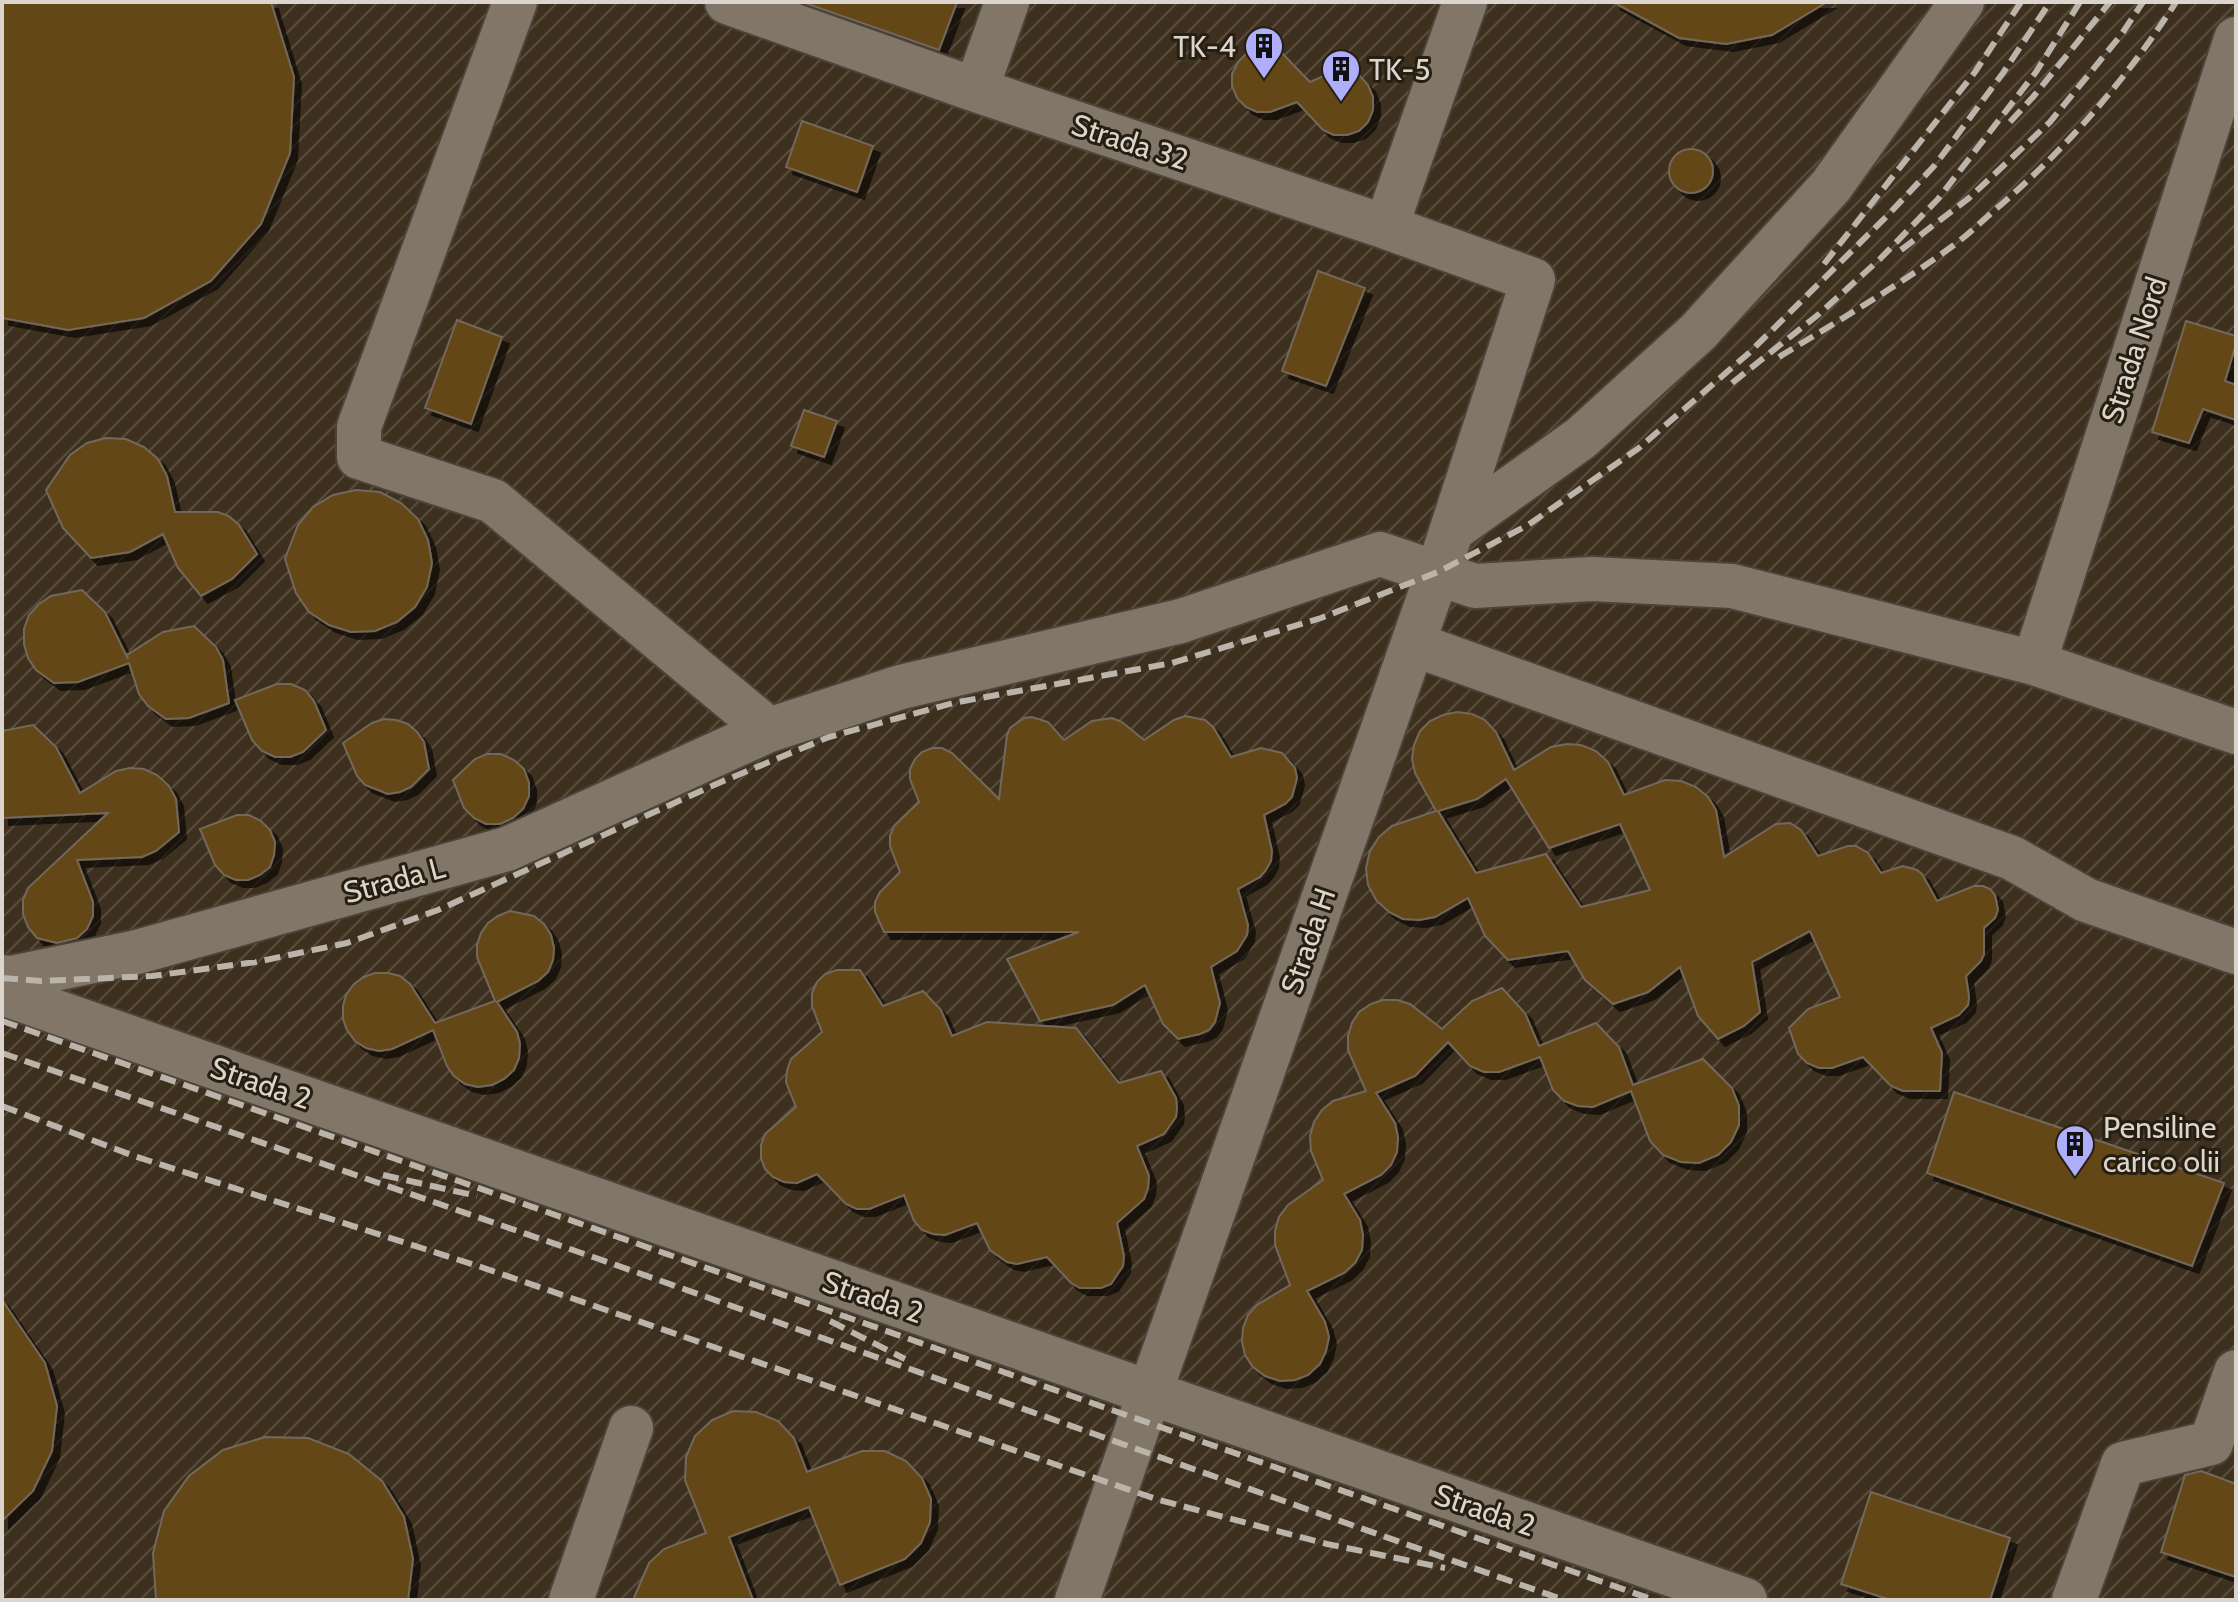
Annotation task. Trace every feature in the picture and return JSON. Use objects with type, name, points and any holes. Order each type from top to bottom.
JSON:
[{"type":"lane","points":[[515,2],[359,427],[359,457],[493,501],[769,730]]},
{"type":"lane","name":"Strada 32","points":[[727,2],[1533,280]]},
{"type":"lane","points":[[976,90],[1007,2]]},
{"type":"lane","points":[[1386,227],[1465,2]]},
{"type":"lane","points":[[1452,530],[1581,438],[1698,332],[1831,186],[1962,2]]},
{"type":"lane","name":"Strada Nord","points":[[2034,663],[2236,39]]},
{"type":"lane","name":"Strada H","points":[[1077,1600],[1438,572],[1533,280]]},
{"type":"lane","name":"Strada L","points":[[2,977],[11,978],[137,952],[507,849],[769,730],[901,687],[1181,621],[1380,554],[1475,586],[1592,579],[1732,586],[2034,663],[2236,732]]},
{"type":"lane","points":[[1413,644],[2012,858],[2086,900],[2236,952]]},
{"type":"lane","name":"Strada 2","points":[[2,993],[1745,1600]]},
{"type":"lane","points":[[2074,1600],[2123,1464],[2223,1447],[2236,1372]]},
{"type":"lane","points":[[571,1600],[631,1428]]},
{"type":"shaded area","points":[[2,2],[2236,2],[2236,1600],[2,1600]]},
{"type":"building","points":[[2,2],[271,2],[294,77],[290,153],[261,224],[211,281],[144,318],[68,330],[2,318]]},
{"type":"building","points":[[802,2],[957,2],[939,50]]},
{"type":"building","points":[[1613,2],[1827,2],[1772,35],[1726,44],[1679,38]]},
{"type":"building","points":[[1271,49],[1283,54],[1310,82],[1335,71],[1348,71],[1360,76],[1373,97],[1373,110],[1368,122],[1359,131],[1334,135],[1323,130],[1297,102],[1270,112],[1257,112],[1246,107],[1237,98],[1232,86],[1232,74],[1247,53]]},
{"type":"building","points":[[802,121],[873,146],[857,192],[786,167]]},
{"type":"building","points":[[1691,149],[1706,156],[1713,171],[1706,186],[1691,193],[1676,186],[1669,171],[1676,156]]},
{"type":"building","points":[[1318,271],[1365,288],[1326,386],[1282,371]]},
{"type":"building","points":[[457,320],[502,337],[471,424],[425,408]]},
{"type":"building","points":[[2186,321],[2236,336],[2225,381],[2236,385],[2236,420],[2203,409],[2189,443],[2152,432]]},
{"type":"building","points":[[804,410],[837,421],[824,457],[791,446]]},
{"type":"building","points":[[106,438],[126,439],[144,447],[158,459],[167,476],[175,512],[218,512],[229,516],[239,525],[257,554],[232,579],[201,596],[178,568],[163,534],[130,552],[91,558],[63,528],[46,490],[70,455],[87,443]]},
{"type":"building","points":[[356,490],[380,492],[401,503],[418,519],[428,540],[432,563],[427,587],[415,607],[397,622],[375,631],[351,632],[329,625],[309,612],[296,593],[285,559],[298,525],[313,507],[333,495]]},
{"type":"building","points":[[82,590],[105,612],[128,659],[127,655],[163,632],[194,626],[216,647],[223,660],[229,703],[189,718],[166,719],[148,706],[139,694],[129,663],[78,682],[54,683],[36,670],[24,644],[24,629],[29,615],[51,596]]},
{"type":"building","points":[[277,684],[291,684],[305,690],[314,701],[326,730],[303,752],[290,757],[275,757],[262,751],[252,740],[235,700]]},
{"type":"building","points":[[1457,712],[1485,720],[1496,732],[1514,770],[1551,747],[1581,745],[1596,751],[1608,762],[1624,795],[1665,780],[1681,781],[1696,787],[1708,797],[1716,810],[1724,857],[1776,824],[1790,823],[1801,830],[1818,856],[1856,846],[1868,853],[1881,873],[1903,866],[1917,870],[1937,901],[1974,886],[1990,889],[1995,895],[1998,910],[1995,918],[1984,928],[1981,961],[1966,976],[1968,1005],[1959,1015],[1931,1028],[1942,1053],[1940,1091],[1903,1091],[1891,1086],[1863,1057],[1832,1068],[1819,1068],[1807,1063],[1798,1054],[1789,1028],[1808,1009],[1840,997],[1810,931],[1752,962],[1760,1012],[1744,1026],[1718,1039],[1698,1016],[1680,967],[1648,992],[1613,1004],[1585,980],[1568,951],[1508,960],[1485,936],[1468,898],[1435,917],[1419,920],[1403,919],[1389,912],[1376,900],[1368,885],[1366,868],[1370,851],[1379,837],[1392,826],[1436,811],[1415,773],[1412,759],[1420,731],[1430,721]],"holes":[[[1506,779],[1549,848],[1620,824],[1650,890],[1581,907],[1546,854],[1476,873],[1438,811],[1477,799]]]},
{"type":"building","points":[[1185,716],[1205,720],[1213,727],[1231,757],[1261,748],[1282,753],[1295,768],[1297,778],[1292,797],[1264,815],[1272,851],[1271,861],[1260,877],[1238,889],[1248,925],[1247,935],[1237,951],[1211,967],[1220,1003],[1215,1022],[1209,1030],[1178,1039],[1163,1024],[1145,985],[1113,1005],[1040,1021],[1007,959],[1079,932],[884,932],[875,912],[875,902],[880,892],[900,872],[890,846],[890,836],[894,826],[919,802],[910,779],[910,769],[922,752],[942,748],[952,753],[999,799],[1007,735],[1010,728],[1024,718],[1048,722],[1064,740],[1092,721],[1112,718],[1144,740]]},
{"type":"building","points":[[384,719],[408,724],[417,732],[424,742],[429,769],[411,787],[388,794],[365,785],[357,776],[343,743],[372,723]]},
{"type":"building","points":[[33,725],[56,747],[80,793],[116,771],[130,768],[144,769],[157,775],[169,786],[176,799],[179,832],[156,851],[142,857],[77,860],[93,902],[93,916],[87,929],[77,938],[57,943],[37,938],[28,927],[23,914],[23,900],[28,888],[108,813],[2,818],[2,731]]},
{"type":"building","points":[[487,754],[501,754],[514,760],[524,769],[529,783],[529,796],[523,809],[500,824],[486,824],[474,818],[464,808],[453,780],[475,759]]},
{"type":"building","points":[[237,815],[249,815],[261,821],[270,830],[275,842],[270,867],[248,880],[236,880],[224,875],[215,865],[200,829]]},
{"type":"building","points":[[510,911],[534,916],[544,924],[554,948],[548,972],[538,981],[497,1002],[517,1032],[520,1044],[514,1070],[504,1079],[478,1087],[465,1084],[447,1066],[433,1030],[392,1049],[379,1051],[355,1041],[343,1019],[346,995],[354,984],[375,973],[400,976],[410,984],[435,1023],[495,1001],[477,957],[477,945],[488,923]]},
{"type":"building","points":[[837,970],[860,970],[883,1006],[923,991],[941,1010],[952,1036],[987,1022],[1076,1028],[1119,1083],[1161,1071],[1176,1098],[1176,1117],[1164,1134],[1137,1146],[1149,1176],[1148,1188],[1144,1199],[1117,1223],[1124,1256],[1123,1266],[1111,1284],[1101,1288],[1080,1288],[1071,1283],[1047,1257],[1017,1264],[1007,1262],[990,1250],[977,1223],[945,1235],[922,1230],[914,1221],[904,1195],[869,1209],[857,1209],[846,1204],[817,1174],[797,1183],[784,1182],[765,1169],[761,1145],[765,1134],[796,1107],[786,1082],[791,1059],[822,1032],[812,1006],[812,993],[825,974]]},
{"type":"building","points":[[1502,988],[1525,1013],[1539,1046],[1596,1023],[1619,1047],[1633,1085],[1703,1059],[1732,1088],[1739,1106],[1739,1125],[1731,1142],[1718,1155],[1699,1163],[1681,1162],[1663,1155],[1650,1141],[1631,1091],[1593,1107],[1578,1106],[1564,1101],[1553,1090],[1540,1057],[1499,1072],[1484,1072],[1470,1066],[1448,1042],[1415,1076],[1376,1093],[1395,1123],[1397,1152],[1391,1165],[1381,1175],[1344,1194],[1360,1220],[1363,1235],[1362,1250],[1355,1263],[1344,1273],[1307,1291],[1325,1322],[1329,1337],[1320,1364],[1308,1375],[1295,1380],[1280,1381],[1265,1376],[1253,1367],[1245,1355],[1243,1328],[1248,1315],[1257,1305],[1290,1285],[1275,1245],[1275,1231],[1279,1217],[1288,1205],[1323,1180],[1311,1151],[1310,1136],[1314,1122],[1333,1101],[1366,1091],[1348,1050],[1352,1023],[1359,1012],[1371,1004],[1397,1000],[1410,1004],[1442,1029],[1472,1001]]},
{"type":"building","name":"Pensiline carico olii","points":[[1954,1092],[2224,1183],[2192,1266],[1927,1173]]},
{"type":"building","points":[[2,1300],[45,1363],[57,1406],[52,1451],[33,1491],[2,1521]]},
{"type":"building","points":[[733,1411],[756,1412],[778,1421],[794,1438],[807,1472],[862,1451],[885,1451],[906,1461],[922,1478],[931,1499],[930,1522],[921,1543],[905,1559],[840,1585],[809,1507],[729,1537],[753,1600],[633,1600],[649,1563],[664,1549],[706,1533],[685,1480],[686,1457],[695,1436],[712,1420]]},
{"type":"building","points":[[265,1437],[308,1438],[349,1454],[382,1481],[404,1517],[413,1559],[408,1600],[156,1600],[153,1553],[164,1511],[189,1476],[223,1450]]},
{"type":"building","points":[[2201,1471],[2236,1484],[2236,1577],[2161,1552],[2185,1475]]},
{"type":"building","points":[[1871,1492],[2010,1538],[1990,1600],[1891,1600],[1841,1584]]},
{"type":"railway","points":[[1824,264],[1975,72],[2021,2]]},
{"type":"railway","points":[[2,978],[41,981],[152,976],[256,962],[347,943],[438,910],[714,785],[829,737],[953,703],[1172,663],[1321,618],[1438,572],[1528,525],[1639,448],[1749,353],[1935,165],[2003,73],[2050,2]]},
{"type":"railway","points":[[1732,383],[1819,314],[1880,259],[1938,199],[2036,72],[2080,2]]},
{"type":"railway","points":[[2010,122],[2110,2]]},
{"type":"railway","points":[[1901,250],[1969,198],[2050,122],[2121,35],[2143,2]]},
{"type":"railway","points":[[1779,357],[1933,260],[2022,186],[2071,138],[2116,86],[2176,2]]},
{"type":"railway","points":[[2,1021],[1654,1600]]},
{"type":"railway","points":[[2,1053],[596,1258],[1564,1600]]},
{"type":"railway","points":[[2,1106],[134,1156],[481,1267],[1159,1500],[1327,1544],[1445,1568]]},
{"type":"railway","points":[[383,1175],[477,1196]]},
{"type":"railway","points":[[830,1321],[905,1359]]},
{"type":"place","name":"TK-4","points":[[1264,80]]},
{"type":"place","name":"TK-5","points":[[1341,103]]},
{"type":"place","name":"Pensiline carico olii","points":[[2075,1178]]}]
